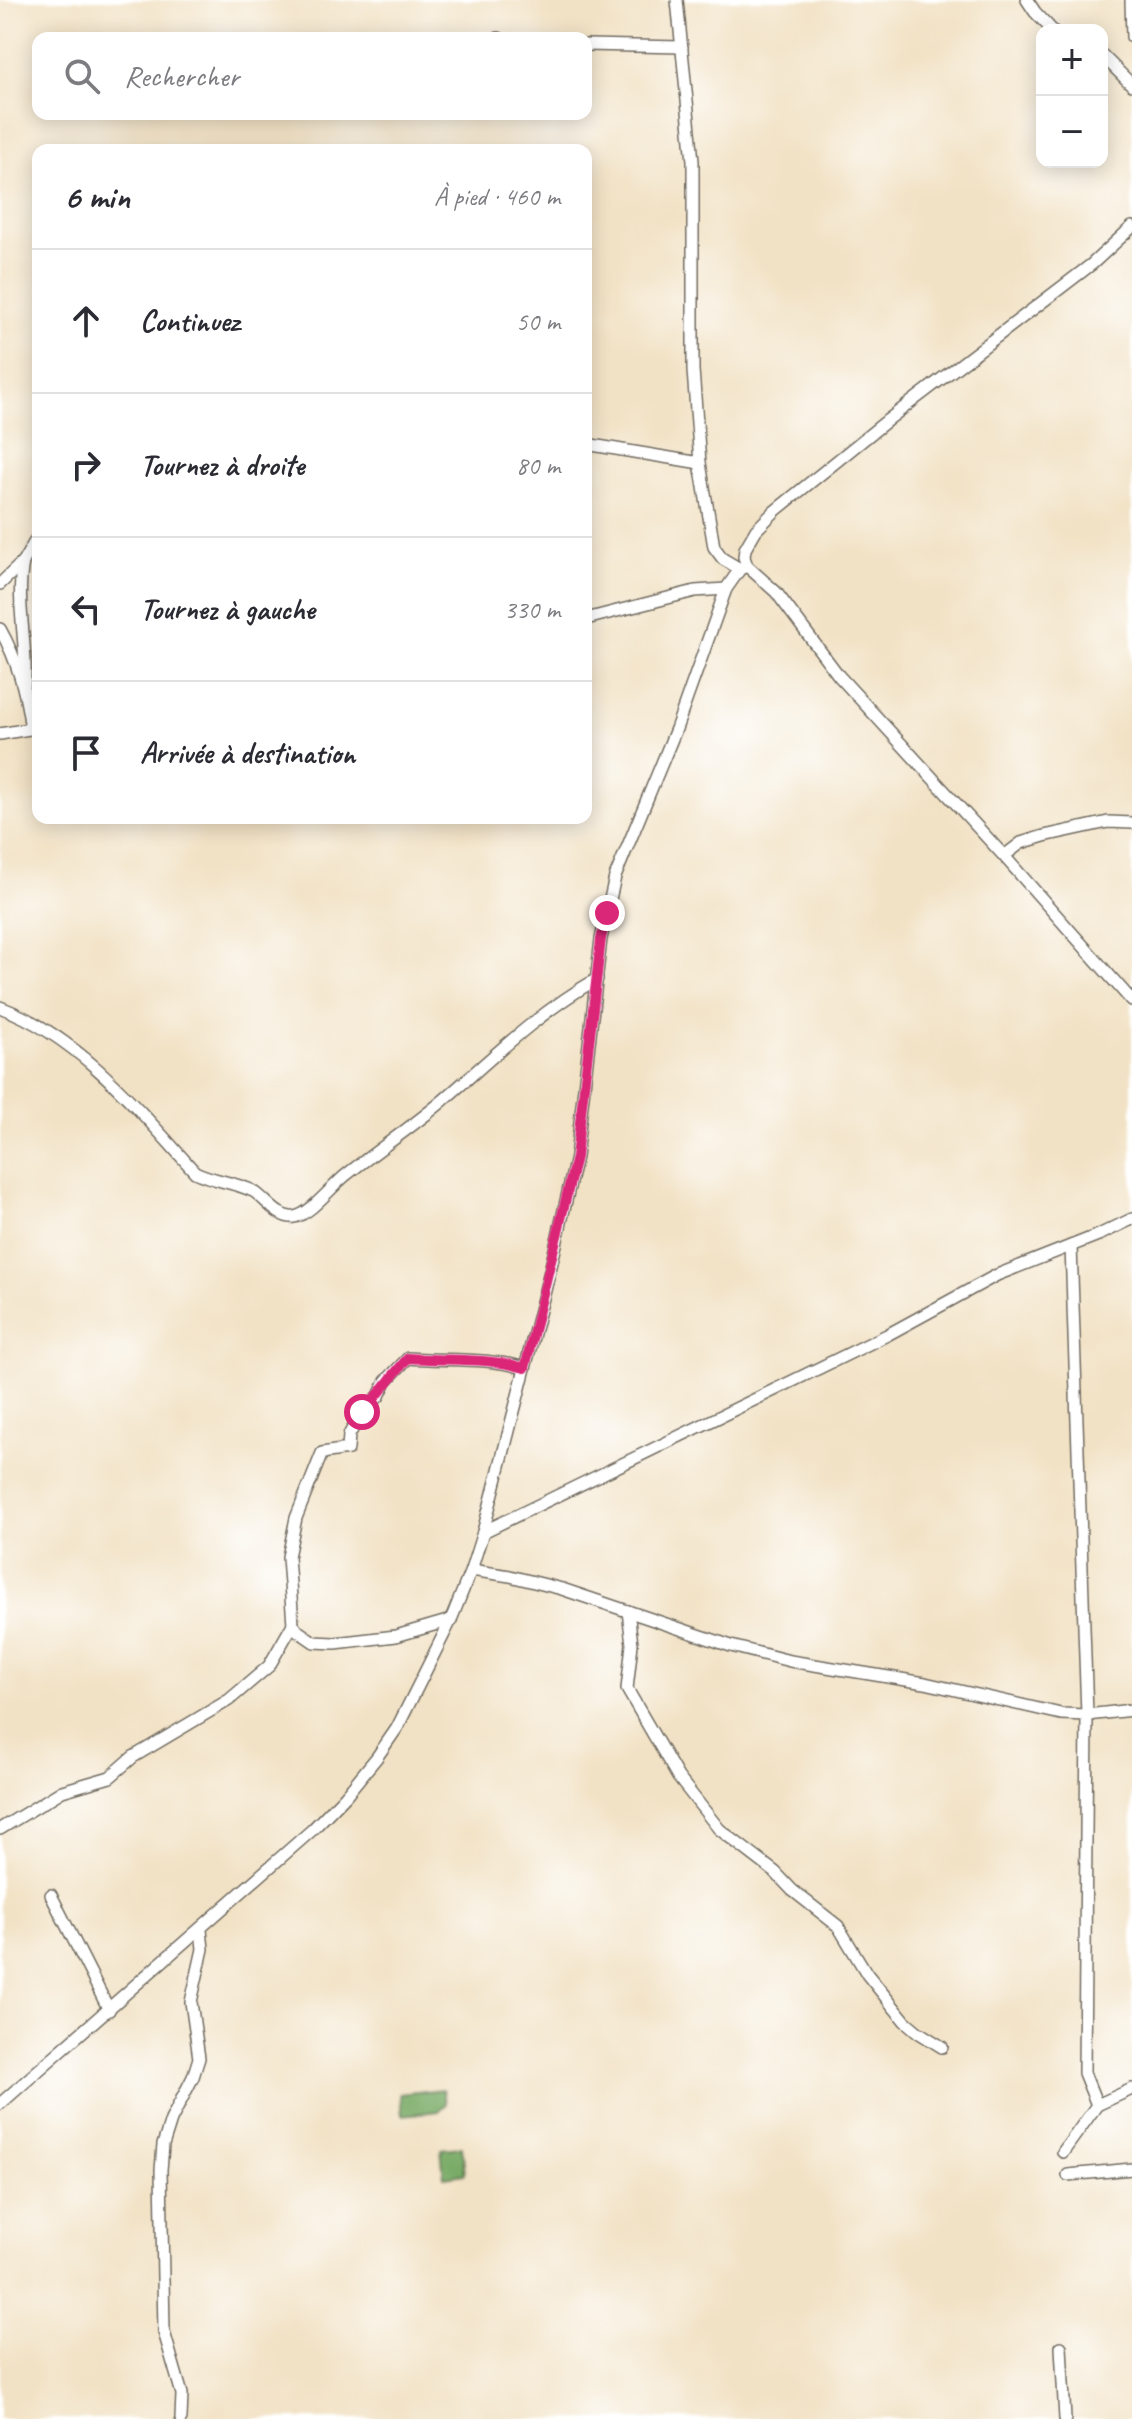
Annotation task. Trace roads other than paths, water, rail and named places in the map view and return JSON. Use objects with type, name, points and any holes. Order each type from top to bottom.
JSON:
[{"type":"street","points":[[677,0],[693,161],[693,370],[700,463],[714,547],[723,559],[744,568],[776,592],[839,676],[1132,1001]]},
{"type":"street","points":[[1027,0],[1046,24]]},
{"type":"street","points":[[1131,0],[1132,37]]},
{"type":"street","points":[[592,45],[682,47]]},
{"type":"street","points":[[1108,61],[1132,85]]},
{"type":"street","points":[[0,2104],[312,1830],[369,1767],[397,1728],[451,1620],[483,1532],[576,1157],[601,939],[615,877],[676,729],[726,589],[744,568],[745,549],[756,530],[775,511],[889,419],[1092,264],[1132,227]]},
{"type":"street","points":[[592,445],[700,463]]},
{"type":"street","points":[[0,584],[23,562],[32,546]]},
{"type":"street","points":[[23,562],[19,591],[27,667],[24,690]]},
{"type":"street","points":[[592,617],[695,591],[726,589]]},
{"type":"street","points":[[0,629],[13,654],[32,720]]},
{"type":"street","points":[[0,734],[32,728]]},
{"type":"street","points":[[1004,856],[1021,843],[1044,836],[1108,822],[1132,823]]},
{"type":"street","points":[[0,1007],[64,1042],[108,1078],[195,1172],[213,1181],[254,1192],[277,1210],[295,1217],[436,1107],[560,1000],[597,979]]},
{"type":"street","points":[[483,1532],[887,1335],[997,1275],[1132,1219]]},
{"type":"street","points":[[1071,1246],[1087,1715],[1084,2073],[1097,2105]]},
{"type":"street","points":[[0,1829],[62,1791],[110,1777],[133,1757],[229,1700],[262,1675],[293,1624],[288,1557],[302,1501],[322,1453],[348,1449],[349,1435],[362,1412],[379,1396],[386,1381],[408,1358],[480,1360],[525,1368]]},
{"type":"street","points":[[471,1570],[562,1589],[731,1646],[790,1661],[925,1683],[1061,1714],[1087,1715],[1132,1710]]},
{"type":"street","points":[[628,1611],[632,1644],[627,1689],[678,1777],[719,1829],[838,1926],[867,1974],[905,2021],[942,2047]]},
{"type":"street","points":[[293,1624],[306,1637],[322,1643],[396,1636],[451,1620]]},
{"type":"street","points":[[51,1895],[109,2010]]},
{"type":"street","points":[[181,2419],[182,2394],[164,2332],[161,2170],[163,2145],[171,2120],[199,2058],[191,2002],[203,1949],[201,1930]]},
{"type":"street","points":[[1063,2152],[1097,2105],[1132,2089]]},
{"type":"street","points":[[1068,2175],[1132,2169]]},
{"type":"street","points":[[1061,2347],[1065,2419]]}]
